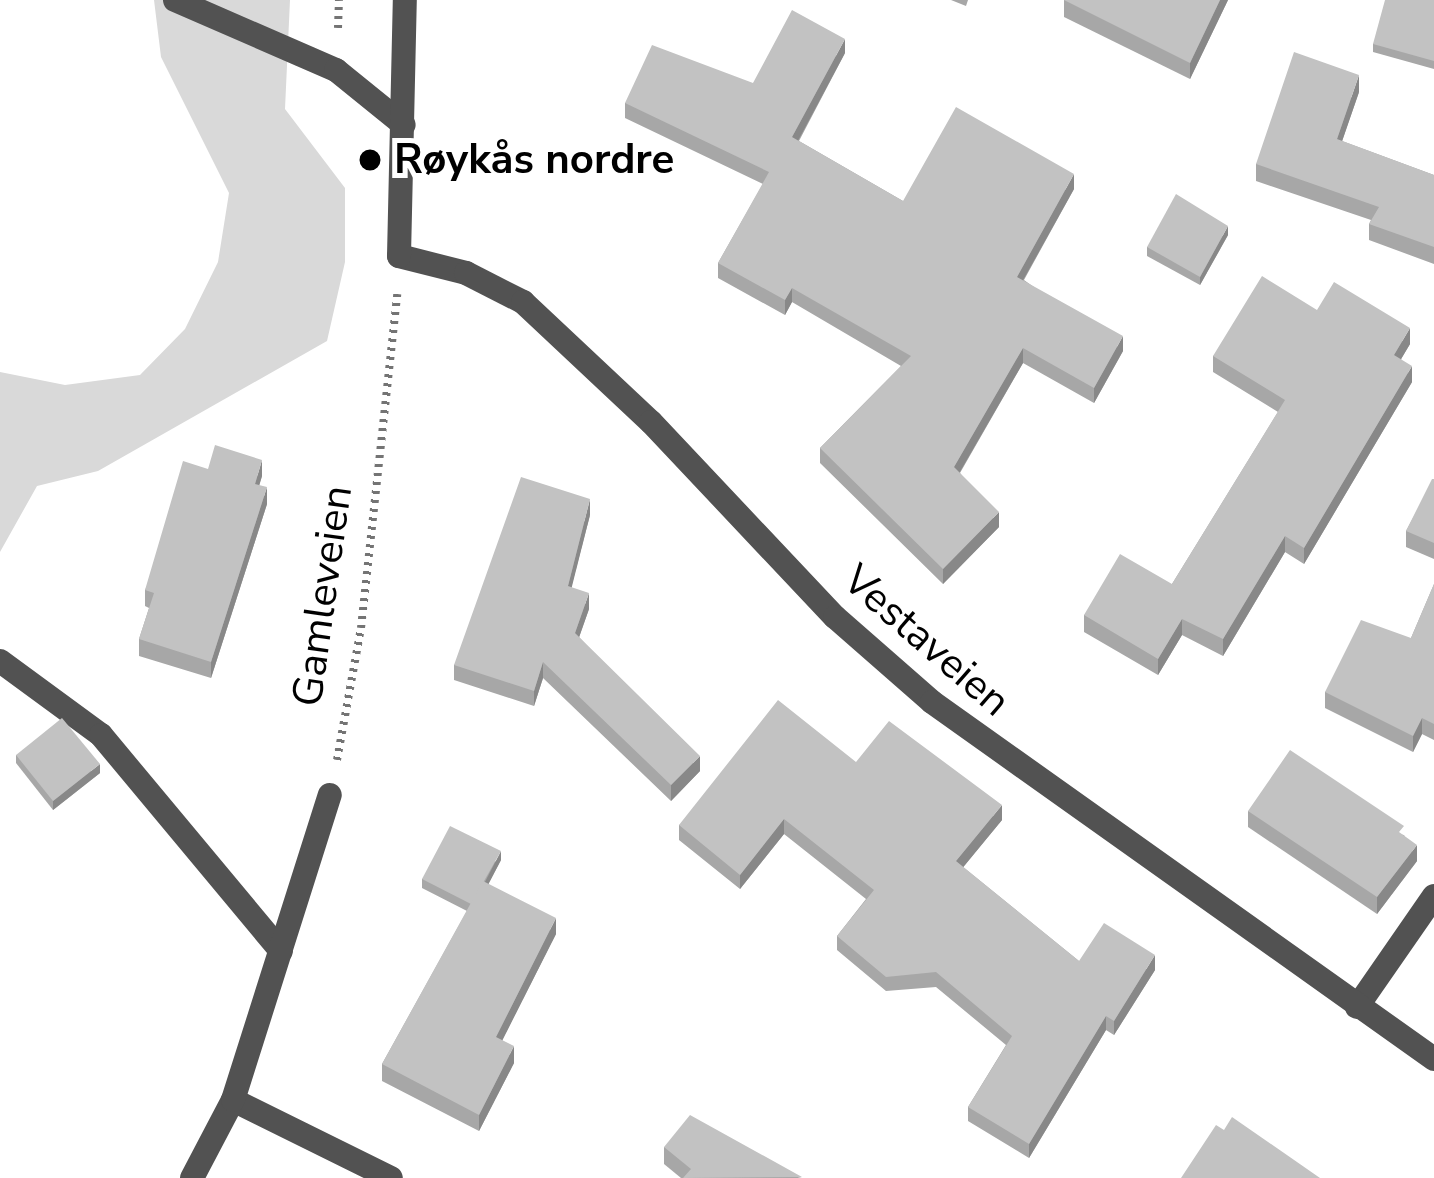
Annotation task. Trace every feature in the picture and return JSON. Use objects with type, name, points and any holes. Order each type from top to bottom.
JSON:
[{"type":"street","points":[[175,0],[336,70],[404,125]]},
{"type":"street","points":[[399,256],[405,0]]},
{"type":"street","name":"Vestaveien","points":[[399,256],[466,273],[523,302],[651,422],[835,617],[932,702],[1434,1059]]},
{"type":"street","points":[[0,661],[100,735],[281,951]]},
{"type":"street","points":[[192,1178],[233,1100],[330,795]]},
{"type":"street","points":[[1357,1007],[1434,896]]},
{"type":"street","points":[[233,1100],[391,1178]]},
{"type":"path","name":"Gamleveien","points":[[330,795],[361,628],[399,256]]},
{"type":"shaded area","points":[[154,0],[290,0],[285,109],[345,188],[345,262],[327,341],[98,471],[37,486],[0,552],[0,372],[65,385],[140,375],[185,329],[218,262],[229,193],[161,57]]},
{"type":"building","points":[[1064,0],[1220,0],[1190,63]]},
{"type":"building","points":[[1385,0],[1434,0],[1434,61],[1373,44]]},
{"type":"building","points":[[792,10],[845,39],[792,137],[903,201],[956,107],[1074,174],[1017,277],[1123,336],[1094,388],[1023,348],[954,467],[999,512],[943,569],[820,448],[911,356],[792,288],[785,300],[718,263],[769,172],[625,103],[652,45],[753,83]]},
{"type":"building","points":[[1294,52],[1359,75],[1337,139],[1434,175],[1434,247],[1369,224],[1379,207],[1256,164]]},
{"type":"building","points":[[1176,194],[1228,226],[1200,277],[1147,247]]},
{"type":"building","points":[[1262,276],[1317,310],[1334,282],[1410,328],[1394,355],[1412,366],[1304,548],[1285,536],[1223,639],[1182,619],[1158,659],[1084,615],[1120,554],[1172,584],[1285,400],[1213,356]]},
{"type":"building","points":[[215,445],[262,460],[255,484],[267,487],[211,662],[139,639],[154,593],[145,590],[183,461],[208,469]]},
{"type":"building","points":[[521,477],[590,499],[568,586],[589,593],[575,633],[700,756],[671,785],[543,662],[534,691],[454,665]]},
{"type":"building","points":[[1434,479],[1434,543],[1406,531]]},
{"type":"building","points":[[1434,584],[1434,724],[1422,718],[1413,736],[1325,692],[1361,620],[1411,638]]},
{"type":"building","points":[[778,700],[856,762],[889,721],[1002,805],[956,861],[1079,961],[1104,923],[1155,955],[1114,1021],[1106,1016],[1029,1144],[968,1107],[1012,1036],[936,972],[886,977],[837,936],[874,890],[784,819],[740,875],[679,825]]},
{"type":"building","points":[[62,718],[100,764],[53,801],[16,755]]},
{"type":"building","points":[[1290,750],[1404,826],[1399,832],[1417,845],[1377,897],[1248,811]]},
{"type":"building","points":[[450,826],[501,851],[471,904],[422,879]]},
{"type":"building","points":[[483,881],[556,918],[496,1037],[514,1046],[479,1115],[382,1064]]},
{"type":"building","points":[[690,1115],[802,1177],[683,1178],[691,1169],[664,1147]]},
{"type":"building","points":[[1232,1117],[1320,1178],[1181,1178],[1216,1125],[1224,1130]]},
{"type":"place","name":"Røykås nordre","points":[[370,160]]}]
